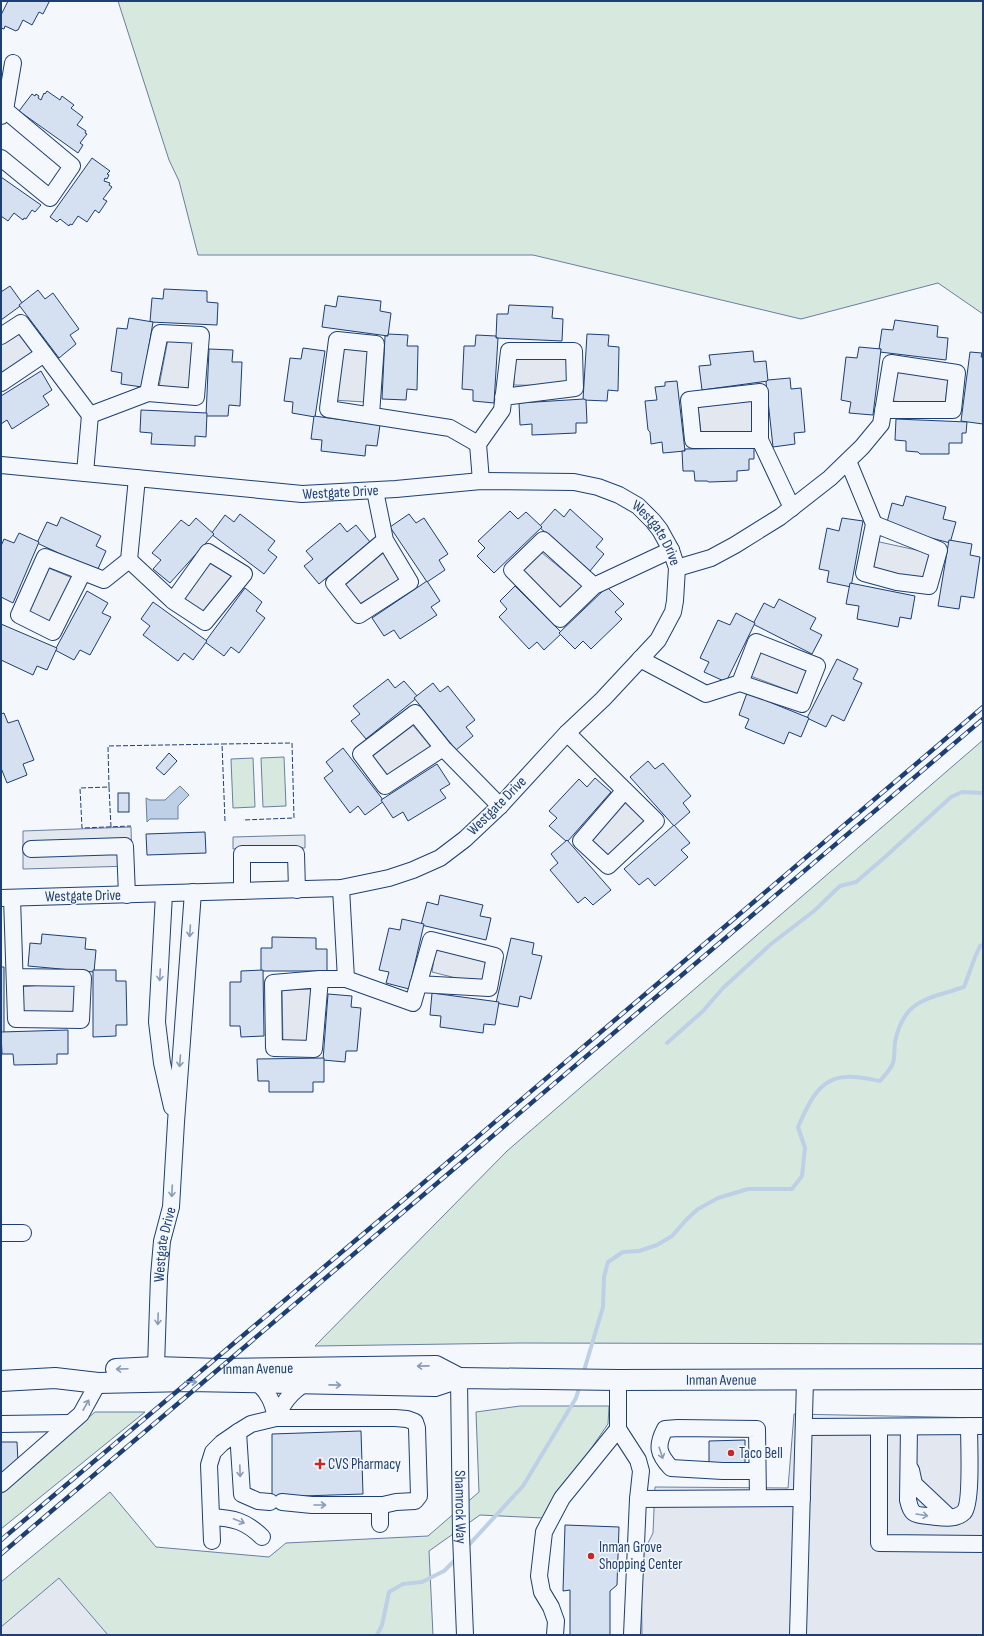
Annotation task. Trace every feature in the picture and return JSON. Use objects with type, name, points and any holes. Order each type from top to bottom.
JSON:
[{"type":"main road","name":"Inman Avenue","points":[[55,1378],[88,1370],[156,1368],[219,1369],[436,1366],[459,1378]]},
{"type":"main road","name":"Inman Avenue","points":[[1,1381],[55,1378],[98,1383],[189,1381],[435,1386],[459,1378],[618,1380],[983,1380]]},
{"type":"street","points":[[1,158],[50,198],[72,166],[3,113],[12,63]]},
{"type":"street","points":[[1,336],[21,323],[90,415],[85,473]]},
{"type":"street","points":[[90,415],[148,393],[196,397],[201,335],[160,333],[148,393]]},
{"type":"street","points":[[372,415],[376,344],[337,340],[328,409],[450,428],[478,444]]},
{"type":"street","points":[[480,481],[478,444],[502,410],[503,396],[509,351],[574,351],[575,388],[503,396]]},
{"type":"street","points":[[1,383],[44,354]]},
{"type":"street","points":[[677,568],[711,558],[748,537],[792,508],[830,478],[848,461],[881,424],[883,410],[891,363],[957,373],[953,410],[883,410]]},
{"type":"street","points":[[760,440],[693,440],[689,400],[760,392],[760,440],[792,508]]},
{"type":"street","points":[[848,461],[874,524],[864,573],[897,582],[929,586],[939,550],[874,524]]},
{"type":"street","name":"Westgate Drive","points":[[1,465],[302,494],[375,491],[480,481],[574,482],[608,490],[628,500],[646,513],[660,530],[671,550],[677,568],[673,612],[658,640],[603,699],[567,733],[500,806],[464,839],[440,858],[389,878],[341,888],[7,898]]},
{"type":"street","points":[[83,572],[53,632],[19,615],[45,557],[104,580],[129,560],[137,478]]},
{"type":"street","points":[[375,491],[385,540],[410,582],[359,615],[334,583],[385,540]]},
{"type":"street","points":[[594,586],[543,540],[512,570],[560,619],[594,586],[671,550]]},
{"type":"street","points":[[129,560],[173,601],[205,622],[244,574],[208,552],[173,601]]},
{"type":"street","points":[[640,659],[706,694],[740,683],[802,704],[817,666],[756,642],[740,683]]},
{"type":"street","points":[[443,748],[385,786],[361,754],[415,713],[443,748],[500,806]]},
{"type":"street","points":[[567,733],[625,790],[656,821],[608,866],[581,841],[625,790]]},
{"type":"street","points":[[31,849],[126,846],[127,895]]},
{"type":"street","points":[[242,891],[242,854],[296,854],[297,890]]},
{"type":"street","points":[[341,888],[346,979]]},
{"type":"street","name":"Westgate Drive","points":[[156,1368],[159,1276],[162,1241],[171,1207],[193,892]]},
{"type":"street","name":"Westgate Drive","points":[[164,894],[157,1022],[162,1063],[176,1122]]},
{"type":"street","points":[[7,898],[15,977],[16,1019],[81,1020],[83,978],[15,977]]},
{"type":"street","points":[[320,979],[314,1049],[274,1048],[274,983],[320,979],[346,979],[413,1003],[418,984],[431,940],[495,956],[489,988],[418,984]]},
{"type":"street","points":[[1,1233],[22,1232]]},
{"type":"street","name":"Shamrock Way","points":[[459,1378],[460,1535],[465,1635]]},
{"type":"street","points":[[618,1380],[618,1429],[638,1460],[641,1471],[638,1499],[632,1635]]},
{"type":"street","points":[[798,1635],[805,1380]]},
{"type":"street","points":[[1,1484],[80,1414],[98,1383]]},
{"type":"street","points":[[258,1383],[271,1399],[276,1418]]},
{"type":"street","points":[[276,1418],[289,1395],[304,1384]]},
{"type":"street","points":[[212,1541],[209,1465],[213,1452],[222,1443],[238,1432],[251,1424],[276,1418],[395,1418],[407,1419],[416,1422],[419,1496],[415,1501],[396,1502],[383,1505],[312,1505],[258,1501],[242,1494],[238,1432]]},
{"type":"street","points":[[1,1424],[70,1423]]},
{"type":"street","points":[[804,1427],[976,1426],[969,1500],[964,1511],[954,1517],[917,1516],[910,1509],[908,1500],[909,1427]]},
{"type":"street","points":[[879,1427],[879,1542],[983,1544]]},
{"type":"street","points":[[757,1471],[671,1468],[664,1460],[659,1449],[660,1438],[665,1429],[757,1428],[758,1498]]},
{"type":"street","points":[[555,1635],[556,1621],[552,1607],[542,1592],[539,1576],[544,1532],[562,1498],[618,1429]]},
{"type":"street","points":[[909,1457],[914,1484],[949,1517]]},
{"type":"street","points":[[638,1499],[802,1498]]},
{"type":"street","points":[[380,1524],[380,1510],[383,1505]]},
{"type":"street","points":[[211,1517],[237,1520],[249,1526],[262,1536]]},
{"type":"shaded area","points":[[118,1],[983,1],[983,314],[938,283],[801,319],[533,255],[198,255],[179,181],[169,160]]},
{"type":"shaded area","points":[[17,329],[37,353],[1,376],[1,341]]},
{"type":"shaded area","points":[[168,339],[194,341],[190,394],[158,392]]},
{"type":"shaded area","points":[[343,347],[369,349],[365,402],[333,400]]},
{"type":"shaded area","points":[[514,353],[568,359],[568,386],[514,385]]},
{"type":"shaded area","points":[[895,369],[948,379],[945,405],[892,401]]},
{"type":"shaded area","points":[[751,400],[755,432],[701,433],[698,407]]},
{"type":"shaded area","points":[[875,541],[930,553],[926,581],[871,570]]},
{"type":"shaded area","points":[[384,551],[404,576],[358,605],[342,584]]},
{"type":"shaded area","points":[[541,552],[582,586],[561,609],[522,570]]},
{"type":"shaded area","points":[[214,557],[236,572],[205,616],[179,598]]},
{"type":"shaded area","points":[[46,567],[75,579],[49,626],[25,615]]},
{"type":"shaded area","points":[[762,649],[813,670],[801,695],[748,675]]},
{"type":"shaded area","points":[[411,723],[431,747],[386,776],[369,756]]},
{"type":"shaded area","points":[[983,740],[983,1344],[520,1343],[315,1346],[507,1151]]},
{"type":"shaded area","points":[[284,757],[286,806],[263,807],[261,758]]},
{"type":"shaded area","points":[[253,758],[255,807],[233,808],[231,759]]},
{"type":"shaded area","points":[[626,802],[648,823],[610,861],[590,842]]},
{"type":"shaded area","points":[[131,827],[132,866],[23,869],[23,831]]},
{"type":"shaded area","points":[[305,835],[305,848],[233,849],[233,837]]},
{"type":"shaded area","points":[[436,946],[489,954],[484,985],[432,972]]},
{"type":"shaded area","points":[[74,982],[77,1014],[23,1013],[21,987]]},
{"type":"shaded area","points":[[314,989],[310,1043],[283,1043],[282,990]]},
{"type":"shaded area","points":[[520,1406],[609,1406],[608,1424],[543,1518],[480,1515],[429,1551],[433,1635],[1,1635],[1,1582],[110,1492],[156,1547],[269,1557],[286,1543],[428,1536],[479,1492],[476,1412]]},
{"type":"shaded area","points":[[95,1412],[145,1412],[1,1529],[1,1494]]},
{"type":"shaded area","points":[[794,1414],[983,1418],[983,1635],[642,1635],[641,1557],[653,1533],[655,1487],[788,1488]]},
{"type":"shaded area","points":[[59,1578],[108,1635],[1,1635],[1,1627]]},
{"type":"water","points":[[180,786],[189,795],[178,806],[178,819],[150,819],[147,822],[146,798],[150,800],[165,800]]},
{"type":"building","points":[[8,1],[49,2],[43,14],[39,12],[32,25],[23,20],[16,31],[5,26],[4,29],[1,28],[1,15]]},
{"type":"building","points":[[47,91],[60,100],[62,96],[74,105],[71,108],[83,117],[77,125],[86,131],[85,133],[87,134],[80,143],[83,145],[78,153],[19,111],[32,94],[39,96],[38,98],[41,100],[44,93],[45,94]]},
{"type":"building","points":[[92,158],[110,171],[107,174],[109,175],[107,179],[105,178],[104,181],[110,183],[109,185],[112,187],[103,199],[107,201],[99,213],[95,210],[87,222],[78,216],[72,225],[70,224],[69,226],[60,219],[57,222],[50,217]]},
{"type":"building","points":[[1,177],[41,205],[35,212],[32,210],[26,219],[24,218],[23,220],[14,213],[8,221],[1,216]]},
{"type":"building","points":[[10,286],[23,304],[1,320],[1,292]]},
{"type":"building","points":[[164,289],[207,291],[207,302],[218,303],[217,325],[150,322],[152,298],[163,299]]},
{"type":"building","points":[[38,290],[45,299],[53,293],[79,329],[70,335],[76,344],[59,358],[19,305]]},
{"type":"building","points":[[338,296],[381,301],[380,311],[391,313],[388,336],[322,327],[325,305],[336,307]]},
{"type":"building","points":[[509,305],[553,307],[552,318],[563,319],[562,341],[496,338],[497,314],[508,314]]},
{"type":"building","points":[[129,318],[153,322],[142,387],[121,384],[122,373],[111,371],[117,328],[127,329]]},
{"type":"building","points":[[895,320],[938,326],[937,337],[948,338],[946,360],[880,352],[881,349],[879,349],[882,329],[893,330]]},
{"type":"building","points":[[388,334],[408,335],[407,346],[418,346],[417,390],[407,389],[406,400],[382,399],[385,336],[388,336]]},
{"type":"building","points":[[587,334],[609,335],[608,346],[619,347],[618,391],[608,390],[607,401],[583,400]]},
{"type":"building","points":[[476,335],[496,336],[496,338],[498,338],[494,403],[473,401],[473,390],[462,389],[464,346],[475,346]]},
{"type":"building","points":[[859,347],[881,349],[873,415],[849,413],[851,402],[841,400],[846,357],[857,358]]},
{"type":"building","points":[[303,348],[325,351],[315,417],[292,413],[293,402],[284,401],[290,358],[301,359]]},
{"type":"building","points":[[209,349],[233,350],[232,362],[242,362],[240,406],[229,405],[228,416],[206,416]]},
{"type":"building","points":[[753,351],[754,362],[766,361],[768,381],[702,390],[699,366],[711,365],[709,355]]},
{"type":"building","points":[[970,352],[982,353],[981,357],[983,357],[983,424],[961,421]]},
{"type":"building","points":[[41,371],[52,390],[43,396],[49,405],[12,429],[7,420],[1,424],[1,396]]},
{"type":"building","points":[[790,378],[791,389],[801,388],[805,432],[794,433],[795,444],[773,447],[766,382],[768,380]]},
{"type":"building","points":[[677,381],[685,451],[663,453],[662,442],[651,444],[645,401],[657,400],[655,387],[665,386],[665,382]]},
{"type":"building","points":[[586,400],[587,423],[576,423],[576,433],[532,435],[532,424],[520,425],[519,403]]},
{"type":"building","points":[[141,410],[207,413],[206,437],[195,436],[195,446],[151,444],[152,433],[140,432]]},
{"type":"building","points":[[314,416],[380,425],[377,446],[366,445],[365,456],[321,451],[322,440],[311,439]]},
{"type":"building","points":[[896,419],[967,422],[966,433],[962,433],[962,443],[949,443],[949,454],[920,454],[918,452],[906,451],[906,441],[895,440]]},
{"type":"building","points":[[754,448],[754,459],[749,459],[749,470],[737,471],[737,481],[695,481],[694,471],[683,471],[682,451],[685,451],[685,449]]},
{"type":"building","points":[[906,496],[946,507],[943,519],[956,522],[950,543],[886,526],[892,503],[903,506]]},
{"type":"building","points":[[555,509],[564,517],[570,509],[603,539],[596,547],[604,554],[590,571],[539,527]]},
{"type":"building","points":[[510,511],[518,519],[526,512],[542,527],[494,573],[477,556],[485,548],[478,541]]},
{"type":"building","points":[[240,514],[275,541],[268,550],[277,557],[264,574],[211,534],[225,515],[234,522]]},
{"type":"building","points":[[409,514],[416,523],[424,518],[448,554],[439,560],[445,570],[427,582],[390,527]]},
{"type":"building","points":[[61,517],[101,536],[96,546],[106,551],[97,571],[37,543],[47,522],[57,526]]},
{"type":"building","points":[[196,518],[214,534],[170,583],[153,569],[161,560],[152,553],[181,520],[189,526]]},
{"type":"building","points":[[842,518],[863,521],[851,587],[827,582],[829,571],[819,569],[827,528],[839,531]]},
{"type":"building","points":[[340,523],[347,532],[356,525],[370,542],[319,584],[304,566],[313,559],[306,551]]},
{"type":"building","points":[[19,533],[39,542],[13,603],[1,597],[1,546],[4,539],[14,543]]},
{"type":"building","points":[[949,540],[972,544],[970,555],[980,557],[974,598],[961,596],[959,609],[938,606]]},
{"type":"building","points":[[427,581],[440,601],[431,607],[437,615],[400,639],[394,630],[384,636],[372,618]]},
{"type":"building","points":[[850,583],[915,596],[911,619],[900,617],[898,627],[857,619],[859,606],[846,604]]},
{"type":"building","points":[[515,586],[562,633],[544,650],[537,642],[529,649],[499,617],[507,609],[500,601]]},
{"type":"building","points":[[607,587],[624,604],[615,612],[622,619],[591,649],[583,641],[575,649],[559,633]]},
{"type":"building","points":[[245,588],[262,602],[256,611],[265,618],[239,653],[231,647],[224,656],[205,642]]},
{"type":"building","points":[[87,591],[108,603],[102,613],[111,617],[90,655],[80,650],[74,660],[55,650]]},
{"type":"building","points":[[779,599],[816,618],[810,629],[822,635],[812,654],[753,624],[764,603],[774,608]]},
{"type":"building","points":[[153,602],[207,641],[193,660],[184,653],[178,661],[143,635],[150,626],[141,619]]},
{"type":"building","points":[[736,613],[755,623],[726,682],[704,672],[709,662],[700,658],[718,620],[730,625]]},
{"type":"building","points":[[1,624],[57,648],[47,670],[37,666],[33,675],[1,660]]},
{"type":"building","points":[[837,659],[858,669],[853,679],[862,683],[844,721],[832,715],[826,727],[807,718]]},
{"type":"building","points":[[388,679],[395,688],[404,681],[418,697],[366,739],[351,721],[360,714],[353,706]]},
{"type":"building","points":[[433,683],[440,692],[448,686],[475,720],[466,727],[473,736],[456,750],[414,698]]},
{"type":"building","points":[[747,693],[809,718],[801,737],[789,732],[784,744],[745,728],[749,719],[739,715]]},
{"type":"building","points":[[4,713],[8,723],[18,720],[34,760],[23,764],[27,775],[7,783],[1,768],[1,714]]},
{"type":"building","points":[[343,748],[384,801],[365,815],[358,806],[350,813],[324,778],[333,771],[326,762]]},
{"type":"building","points":[[169,753],[177,761],[164,775],[156,768]]},
{"type":"building","points":[[648,761],[655,769],[663,763],[691,796],[683,803],[690,812],[674,826],[630,777]]},
{"type":"building","points":[[437,764],[450,784],[440,790],[446,798],[408,821],[403,812],[393,818],[381,800]]},
{"type":"building","points":[[595,778],[611,792],[567,842],[549,826],[557,818],[549,811],[579,779],[587,787]]},
{"type":"building","points":[[118,793],[129,793],[129,812],[118,812]]},
{"type":"building","points":[[674,825],[690,843],[681,850],[688,857],[655,886],[648,878],[639,885],[624,869]]},
{"type":"building","points":[[205,832],[206,853],[147,855],[146,834]]},
{"type":"building","points":[[567,840],[611,890],[593,905],[585,897],[578,903],[550,870],[558,863],[551,854]]},
{"type":"building","points":[[440,895],[483,905],[480,916],[491,918],[486,940],[421,925],[427,902],[438,905]]},
{"type":"building","points":[[402,919],[424,924],[409,989],[386,983],[389,972],[379,970],[389,928],[400,930]]},
{"type":"building","points":[[42,934],[86,938],[85,949],[96,950],[94,972],[28,966],[30,943],[41,944]]},
{"type":"building","points":[[272,937],[316,938],[316,949],[327,949],[327,971],[261,971],[261,948],[272,948]]},
{"type":"building","points":[[511,938],[534,943],[532,954],[542,956],[531,999],[520,996],[518,1007],[496,1003]]},
{"type":"building","points":[[1,967],[4,967],[4,1034],[1,1033]]},
{"type":"building","points":[[93,970],[116,970],[116,981],[126,981],[127,1025],[116,1025],[116,1036],[93,1037]]},
{"type":"building","points":[[263,970],[264,1036],[241,1037],[240,1026],[230,1026],[230,982],[241,982],[241,971]]},
{"type":"building","points":[[432,993],[499,1002],[495,1025],[484,1024],[483,1033],[440,1027],[441,1016],[430,1015]]},
{"type":"building","points":[[328,994],[352,996],[351,1007],[361,1008],[357,1051],[346,1051],[345,1062],[323,1060]]},
{"type":"building","points":[[68,1030],[68,1054],[57,1054],[57,1064],[14,1065],[13,1054],[2,1054],[1,1032]]},
{"type":"building","points":[[324,1058],[324,1082],[313,1082],[313,1092],[269,1092],[269,1081],[258,1081],[257,1059]]},
{"type":"building","points":[[361,1431],[363,1494],[272,1497],[272,1434]]},
{"type":"building","points":[[745,1440],[745,1468],[709,1468],[709,1441]]},
{"type":"building","points":[[1,1442],[17,1442],[18,1462],[1,1478]]},
{"type":"building","name":"Inman Grove Shopping Center","points":[[565,1525],[619,1527],[617,1585],[610,1591],[610,1635],[570,1635],[570,1590],[563,1591]]},
{"type":"waterway","points":[[667,1043],[703,1011],[723,988],[771,944],[814,911],[840,886],[856,882],[951,797],[962,792],[983,793]]},
{"type":"waterway","points":[[583,1374],[603,1307],[604,1277],[608,1262],[623,1252],[639,1251],[657,1245],[672,1236],[698,1209],[718,1198],[748,1189],[792,1189],[802,1176],[805,1148],[798,1127],[815,1094],[821,1087],[836,1079],[854,1077],[880,1081],[893,1063],[895,1042],[899,1027],[905,1017],[912,1008],[920,1002],[964,987],[975,957],[980,946],[983,945]]},
{"type":"waterway","points":[[466,1548],[523,1486],[576,1398],[580,1385]]},
{"type":"waterway","points":[[377,1635],[382,1625],[389,1592],[403,1584],[422,1582],[444,1571],[457,1558]]},
{"type":"railway","points":[[1,1540],[983,707]]},
{"type":"railway","points":[[1,1554],[983,719]]},
{"type":"fence","points":[[225,821],[222,744],[292,743],[294,818],[243,820]]},
{"type":"fence","points":[[109,787],[108,746],[222,744]]},
{"type":"fence","points":[[111,827],[109,787],[80,788],[82,828],[131,826]]},
{"type":"place","name":"Taco Bell","points":[[731,1453]]},
{"type":"place","name":"CVS Pharmacy","points":[[320,1464]]},
{"type":"place","name":"Inman Grove Shopping Center","points":[[591,1556]]}]
